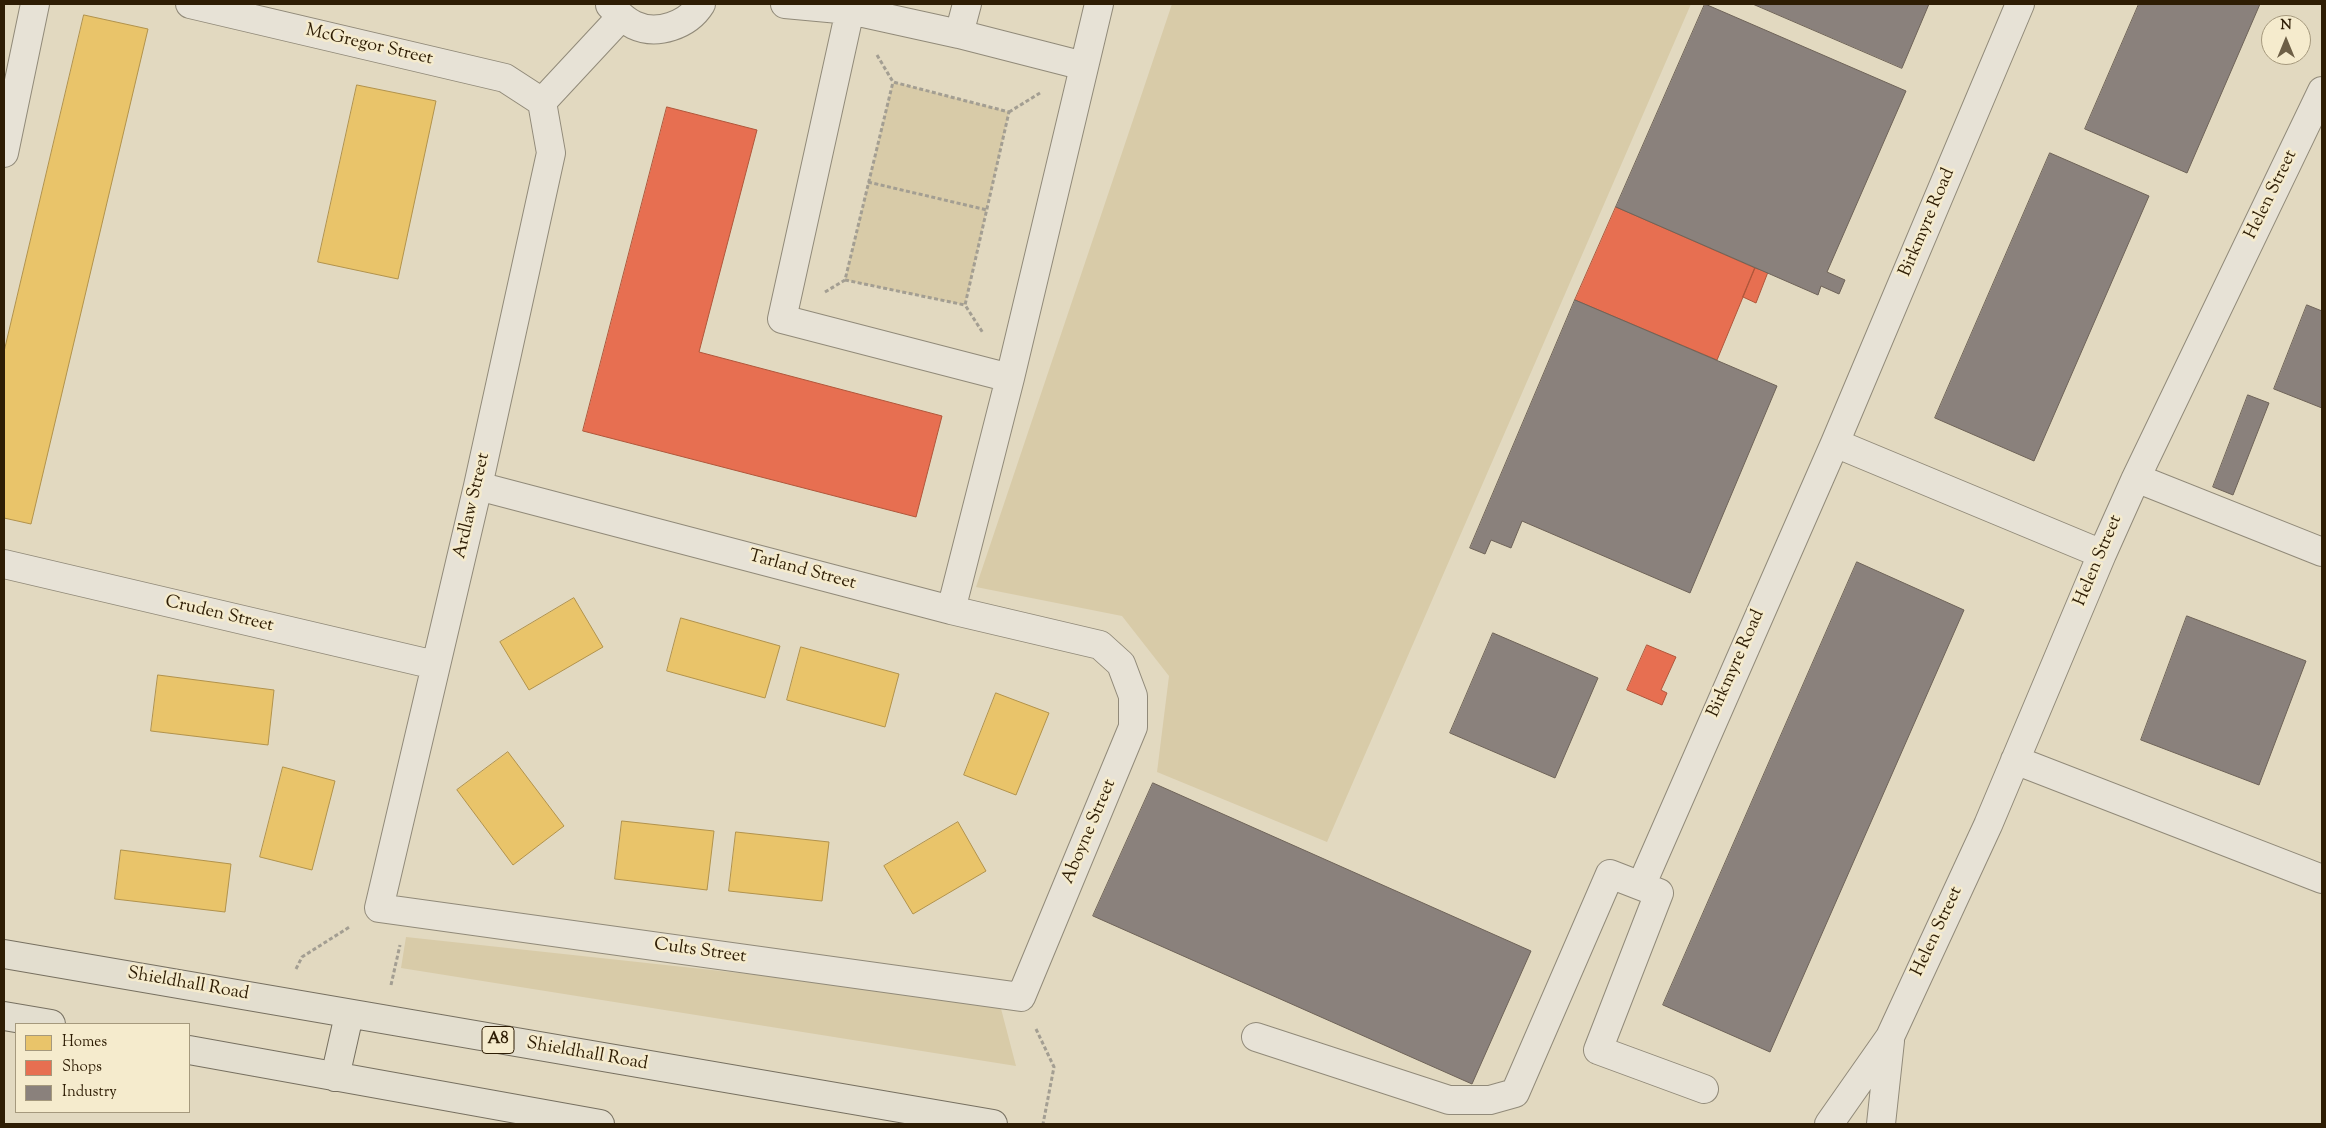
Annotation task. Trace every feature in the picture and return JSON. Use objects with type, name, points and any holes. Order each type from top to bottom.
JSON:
[{"type":"main road","name":"Shieldhall Road","points":[[4,954],[349,1015],[993,1124]]},
{"type":"main road","points":[[335,1077],[349,1015]]},
{"type":"main road","points":[[4,1016],[45,1023]]},
{"type":"main road","points":[[190,1050],[600,1124]]},
{"type":"street","points":[[4,152],[35,4]]},
{"type":"street","name":"McGregor Street","points":[[190,4],[505,78],[542,102]]},
{"type":"street","points":[[542,102],[615,10],[635,26],[652,29],[668,28],[684,21],[701,4]]},
{"type":"street","points":[[785,4],[850,10],[959,34],[1084,66]]},
{"type":"street","points":[[959,34],[967,4]]},
{"type":"street","points":[[951,610],[1010,378],[1099,4]]},
{"type":"street","name":"Birkmyre Road","points":[[1641,886],[1835,443],[2020,4]]},
{"type":"street","points":[[850,10],[782,319],[1010,378]]},
{"type":"street","name":"Helen Street","points":[[1828,1124],[1890,1037],[2015,760],[2136,478],[2322,91]]},
{"type":"street","name":"Ardlaw Street","points":[[378,908],[434,665],[478,486],[551,153],[542,102]]},
{"type":"street","points":[[1835,443],[2102,554]]},
{"type":"street","points":[[2136,478],[2322,552]]},
{"type":"street","name":"Tarland Street","points":[[478,486],[951,610],[1100,645],[1121,664]]},
{"type":"street","name":"Cruden Street","points":[[4,564],[434,665]]},
{"type":"street","name":"Aboyne Street","points":[[1021,997],[1134,727],[1134,696],[1121,664]]},
{"type":"street","points":[[2015,760],[2322,879]]},
{"type":"street","points":[[1256,1037],[1449,1100],[1490,1100],[1515,1094],[1610,874],[1659,893],[1598,1050],[1704,1090]]},
{"type":"street","name":"Cults Street","points":[[378,908],[1021,997]]},
{"type":"street","name":"Helen Street","points":[[1881,1124],[1890,1037]]},
{"type":"path","points":[[850,10],[893,82],[1009,112],[965,305],[1010,378]]},
{"type":"path","points":[[845,280],[893,82]]},
{"type":"path","points":[[868,182],[987,210]]},
{"type":"path","points":[[782,319],[845,280],[965,305]]},
{"type":"path","points":[[279,1002],[302,957],[378,908],[400,943],[383,1020]]},
{"type":"path","points":[[1021,997],[1054,1067],[1043,1124]]},
{"type":"shaded area","points":[[1172,4],[1691,4],[1327,842],[1157,772],[1169,676],[1122,616],[976,587]]},
{"type":"shaded area","points":[[893,82],[1009,112],[965,305],[845,280]]},
{"type":"shaded area","points":[[406,937],[999,1001],[1016,1066],[401,968]]},
{"type":"building: Homes","points":[[84,15],[148,29],[31,524],[4,518],[4,352]]},
{"type":"building: Homes","points":[[357,85],[436,101],[398,279],[318,262]]},
{"type":"building: Homes","points":[[574,598],[603,647],[529,690],[500,642]]},
{"type":"building: Homes","points":[[681,618],[780,646],[765,698],[667,671]]},
{"type":"building: Homes","points":[[801,647],[899,674],[885,727],[787,700]]},
{"type":"building: Homes","points":[[158,675],[274,690],[268,745],[151,731]]},
{"type":"building: Homes","points":[[996,693],[1049,713],[1016,795],[964,775]]},
{"type":"building: Homes","points":[[508,752],[564,826],[513,865],[457,790]]},
{"type":"building: Homes","points":[[283,767],[335,781],[312,870],[260,857]]},
{"type":"building: Homes","points":[[622,821],[714,831],[707,890],[615,879]]},
{"type":"building: Homes","points":[[958,822],[986,871],[913,914],[884,866]]},
{"type":"building: Homes","points":[[736,832],[829,842],[822,901],[729,891]]},
{"type":"building: Homes","points":[[121,850],[231,864],[225,912],[115,899]]},
{"type":"building: Shops","points":[[667,107],[757,130],[699,352],[942,416],[916,517],[583,431]]},
{"type":"building: Shops","points":[[1616,207],[1755,268],[1717,360],[1575,300]]},
{"type":"building: Shops","points":[[1755,268],[1768,272],[1756,303],[1743,297]]},
{"type":"building: Shops","points":[[1647,645],[1676,657],[1661,690],[1667,693],[1662,705],[1627,690]]},
{"type":"building: Industry","points":[[1705,4],[1906,91],[1827,272],[1845,280],[1839,294],[1821,286],[1818,295],[1616,207]]},
{"type":"building: Industry","points":[[1753,4],[1929,4],[1902,68]]},
{"type":"building: Industry","points":[[2139,4],[2260,4],[2187,173],[2085,129]]},
{"type":"building: Industry","points":[[2050,153],[2149,196],[2034,461],[1935,418]]},
{"type":"building: Industry","points":[[1575,300],[1777,386],[1690,593],[1522,521],[1511,548],[1491,540],[1485,554],[1470,548]]},
{"type":"building: Industry","points":[[2307,305],[2322,311],[2322,408],[2274,389]]},
{"type":"building: Industry","points":[[2248,395],[2269,403],[2233,495],[2213,487]]},
{"type":"building: Industry","points":[[1857,562],[1964,610],[1770,1052],[1663,1005]]},
{"type":"building: Industry","points":[[2187,616],[2306,661],[2259,785],[2141,740]]},
{"type":"building: Industry","points":[[1493,633],[1598,678],[1555,778],[1450,733]]},
{"type":"building: Industry","points":[[1153,783],[1531,951],[1472,1084],[1093,916]]}]
